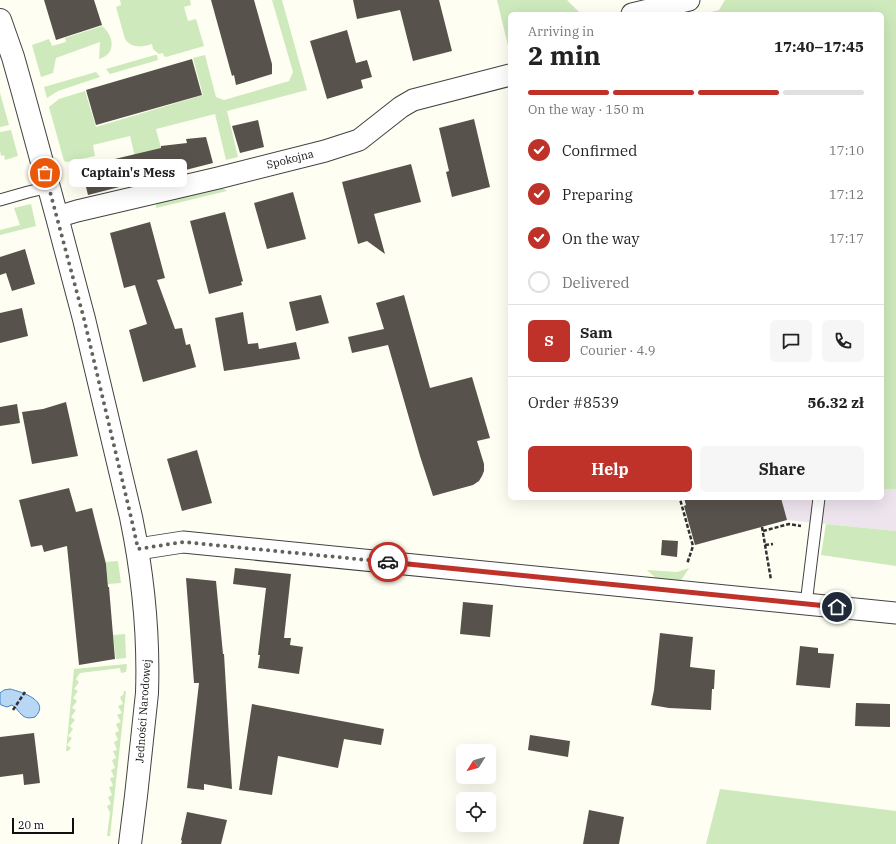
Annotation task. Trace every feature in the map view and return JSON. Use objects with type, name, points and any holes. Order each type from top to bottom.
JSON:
[{"type":"street","points":[[640,12],[689,0]]},
{"type":"street","name":"Jedności Narodowej","points":[[0,20],[49,187],[86,327],[138,549],[147,626],[148,680],[130,844]]},
{"type":"street","name":"Spokojna","points":[[57,217],[218,178],[359,140],[401,107],[413,100],[508,76]]},
{"type":"street","points":[[138,549],[183,542],[896,613]]},
{"type":"lane","points":[[0,200],[49,187]]},
{"type":"lane","points":[[806,604],[819,500]]},
{"type":"path","points":[[680,500],[693,546],[687,564]]},
{"type":"path","points":[[763,531],[789,524],[816,528]]},
{"type":"path","points":[[762,527],[775,601]]},
{"type":"path","points":[[765,546],[773,544]]},
{"type":"path","points":[[13,710],[25,692]]},
{"type":"shaded area","points":[[884,423],[896,470],[896,531],[787,520],[695,545],[684,506],[686,505],[685,500],[884,500]]},
{"type":"green space","points":[[120,0],[190,0],[191,5],[184,7],[188,21],[196,19],[204,46],[166,57],[163,53],[159,54],[153,49],[152,44],[134,46],[125,39],[116,7],[121,5]]},
{"type":"green space","points":[[272,0],[282,0],[307,90],[227,111],[238,157],[226,160],[215,114],[156,129],[168,175],[141,182],[130,136],[93,145],[95,156],[67,162],[64,161],[49,107],[59,99],[85,91],[96,127],[203,95],[193,58],[205,55],[216,97],[224,100],[289,81],[293,72]]},
{"type":"green space","points":[[497,0],[567,0],[579,12],[508,12],[508,46]]},
{"type":"green space","points":[[725,0],[896,0],[896,489],[884,489],[884,12],[712,12],[719,10]]},
{"type":"green space","points":[[102,26],[109,35],[112,44],[109,53],[105,57],[99,59],[100,42],[56,58],[53,73],[41,77],[32,45],[49,39],[52,46],[66,42],[65,38]]},
{"type":"green space","points":[[157,55],[158,60],[110,74],[106,69]]},
{"type":"green space","points":[[96,72],[100,77],[58,91],[47,98],[44,87]]},
{"type":"green space","points":[[0,93],[9,125],[0,127]]},
{"type":"green space","points":[[11,130],[18,156],[5,160],[4,155],[1,156],[0,132]]},
{"type":"green space","points":[[219,186],[227,191],[156,208],[156,201]]},
{"type":"green space","points":[[31,204],[36,226],[0,235],[0,230],[20,225],[14,208]]},
{"type":"green space","points":[[826,524],[896,531],[896,566],[821,555]]},
{"type":"green space","points":[[118,561],[121,583],[108,584],[106,562]]},
{"type":"green space","points":[[689,568],[680,582],[658,580],[647,570],[677,572]]},
{"type":"green space","points":[[125,634],[126,658],[116,659],[113,635]]},
{"type":"green space","points":[[127,664],[126,672],[121,673],[120,668],[80,673],[76,679],[79,682],[74,689],[78,691],[73,698],[77,701],[72,708],[76,710],[71,717],[75,720],[70,726],[73,729],[68,736],[72,738],[67,745],[71,748],[66,751],[74,669]]},
{"type":"green space","points":[[124,691],[126,691],[110,836],[107,836],[110,813],[107,806],[111,804],[108,797],[112,795],[109,787],[113,786],[110,778],[114,777],[111,770],[115,768],[112,760],[116,758],[113,751],[117,750],[114,742],[118,740],[115,733],[119,731],[116,724],[121,722],[117,715],[122,713],[118,706],[123,704],[120,697],[123,695]]},
{"type":"green space","points":[[720,789],[896,811],[896,844],[706,844]]},
{"type":"water","points":[[10,689],[21,692],[33,698],[37,702],[40,706],[35,717],[24,717],[12,705],[7,707],[1,705],[0,693],[4,690]]},
{"type":"building","points":[[44,0],[94,0],[102,25],[56,40]]},
{"type":"building","points":[[211,0],[254,0],[272,64],[272,74],[236,85],[234,75],[232,76]]},
{"type":"building","points":[[353,0],[439,0],[452,51],[413,61],[400,10],[357,19]]},
{"type":"building","points":[[347,30],[356,63],[367,60],[372,77],[361,80],[363,88],[327,99],[310,41]]},
{"type":"building","points":[[192,59],[202,95],[96,125],[86,90]]},
{"type":"building","points":[[474,119],[490,187],[452,197],[446,172],[449,171],[439,128]]},
{"type":"building","points":[[258,120],[264,147],[240,153],[232,126]]},
{"type":"building","points":[[206,137],[213,163],[88,195],[81,167],[161,148],[161,146],[187,143],[186,139]]},
{"type":"building","points":[[411,164],[421,202],[374,214],[385,254],[367,241],[358,244],[342,182]]},
{"type":"building","points":[[293,192],[306,239],[267,249],[254,203]]},
{"type":"building","points":[[225,212],[243,281],[241,282],[242,285],[209,294],[190,221]]},
{"type":"building","points":[[150,222],[165,278],[157,280],[175,329],[182,328],[186,345],[190,344],[196,367],[143,382],[129,330],[147,324],[135,285],[124,288],[110,233]]},
{"type":"building","points":[[25,249],[35,284],[12,291],[6,273],[0,275],[0,257]]},
{"type":"building","points":[[321,295],[329,323],[296,331],[289,302]]},
{"type":"building","points":[[404,295],[430,388],[472,377],[490,438],[477,441],[484,464],[484,471],[479,481],[473,485],[433,496],[388,345],[352,353],[348,337],[384,329],[376,303]]},
{"type":"building","points":[[22,308],[28,336],[0,343],[0,313]]},
{"type":"building","points":[[243,312],[248,344],[258,343],[259,349],[296,342],[300,359],[224,371],[215,318]]},
{"type":"building","points":[[66,402],[78,456],[32,464],[22,412],[43,409]]},
{"type":"building","points":[[17,404],[20,423],[0,426],[0,407]]},
{"type":"building","points":[[197,450],[212,503],[182,511],[167,459]]},
{"type":"building","points":[[69,488],[76,512],[92,508],[106,564],[115,659],[79,665],[67,546],[44,552],[42,545],[31,547],[19,500]]},
{"type":"building","points":[[685,500],[782,500],[787,520],[695,545],[684,506],[686,505]]},
{"type":"building","points":[[662,540],[678,541],[677,557],[661,555]]},
{"type":"building","points":[[235,568],[291,574],[284,638],[291,638],[290,645],[303,647],[299,674],[258,668],[260,655],[258,655],[266,588],[233,584]]},
{"type":"building","points":[[186,578],[216,581],[224,654],[232,789],[204,784],[204,790],[187,788],[199,683],[194,683]]},
{"type":"building","points":[[463,602],[493,605],[490,637],[460,634]]},
{"type":"building","points":[[660,633],[693,637],[690,667],[715,670],[711,710],[669,708],[651,705]]},
{"type":"building","points":[[800,646],[818,648],[818,653],[834,654],[830,688],[796,685]]},
{"type":"building","points":[[856,703],[890,704],[890,727],[855,726]]},
{"type":"building","points":[[252,704],[384,729],[381,745],[344,739],[338,768],[278,756],[272,795],[239,790]]},
{"type":"building","points":[[34,733],[40,783],[24,785],[23,774],[0,777],[0,737]]},
{"type":"building","points":[[530,735],[570,741],[568,757],[528,750]]},
{"type":"building","points":[[589,810],[624,817],[619,844],[583,844]]},
{"type":"building","points":[[187,812],[227,820],[221,844],[181,844]]},
{"type":"way so far","points":[[45,173],[84,319],[138,549],[183,542],[388,562]]},
{"type":"place","name":"Captain's Mess","points":[[45,173]]},
{"type":"route","points":[[388,562],[837,607]]}]
